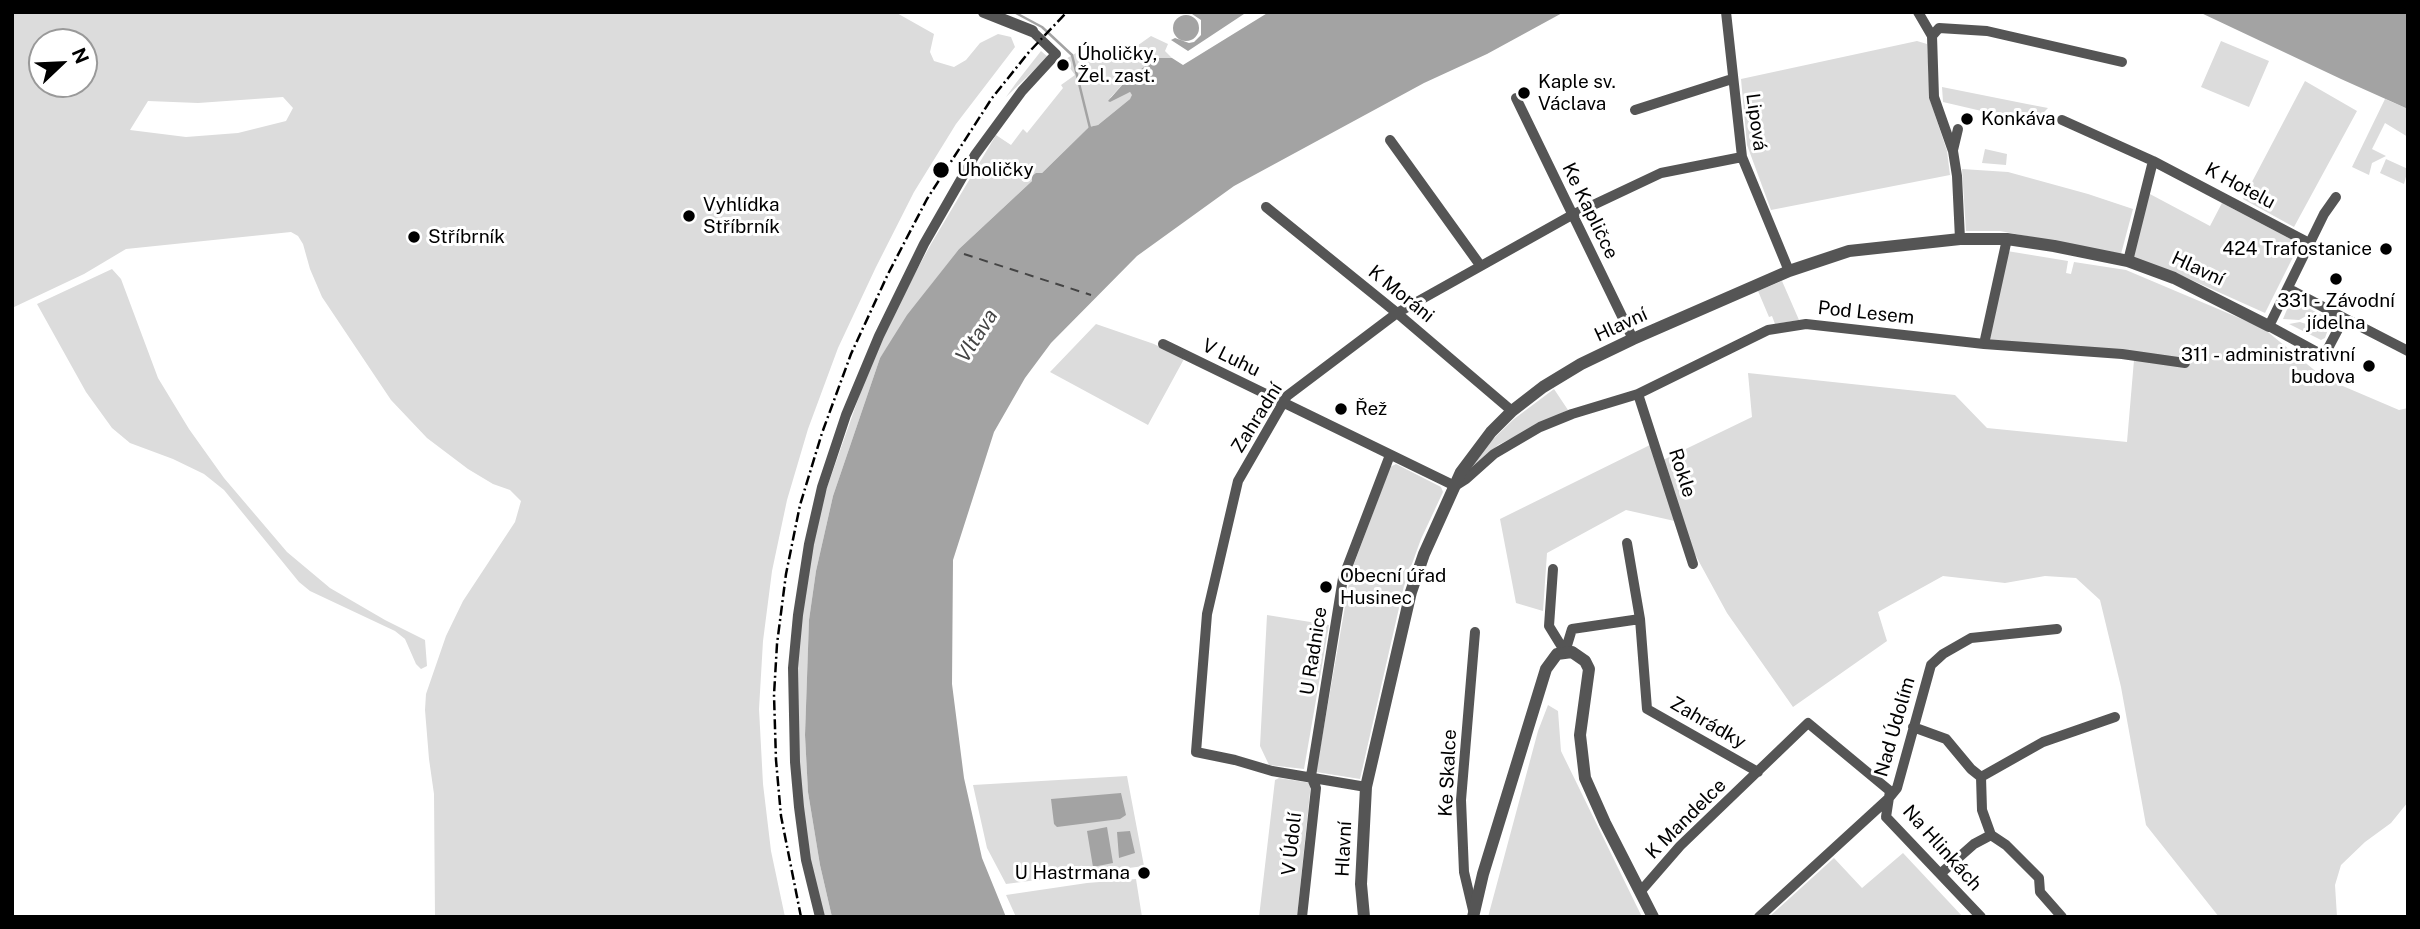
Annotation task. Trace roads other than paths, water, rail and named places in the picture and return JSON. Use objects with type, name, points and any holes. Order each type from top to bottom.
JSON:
[{"type":"street","points":[[820,917],[806,860],[799,807],[793,667],[809,544],[822,487],[846,415],[878,336],[923,244],[975,155],[1022,91],[1056,54],[1026,28],[984,12]]},
{"type":"street","name":"Lipová","points":[[1726,12],[1742,156],[1789,271]]},
{"type":"street","points":[[1918,12],[1931,36],[1934,97],[1953,151],[1960,239]]},
{"type":"street","points":[[1931,36],[1939,28],[1987,31],[2122,62]]},
{"type":"street","points":[[1635,110],[1732,79]]},
{"type":"street","name":"Ke Kapličce","points":[[1516,98],[1633,339]]},
{"type":"street","name":"K Hotelu","points":[[2062,120],[2153,161],[2309,243]]},
{"type":"street","points":[[1953,151],[1958,129]]},
{"type":"street","points":[[1390,141],[1480,265]]},
{"type":"street","name":"Zahradní","points":[[1366,787],[1272,771],[1196,752],[1207,614],[1238,481],[1287,396],[1397,313],[1572,215],[1661,173],[1742,156]]},
{"type":"street","points":[[2128,261],[2153,161]]},
{"type":"street","points":[[2269,326],[2309,243],[2336,197]]},
{"type":"street","name":"K Moráni","points":[[1266,207],[1513,411]]},
{"type":"street","name":"Hlavní","points":[[1364,917],[1361,884],[1366,787],[1411,592],[1424,554],[1461,472],[1491,432],[1543,387],[1633,339],[1789,271],[1849,251],[1960,239],[2007,239],[2128,261],[2174,278],[2324,356],[2344,318]]},
{"type":"street","points":[[1984,344],[2007,239]]},
{"type":"street","points":[[2289,289],[2408,351]]},
{"type":"street","name":"Pod Lesem","points":[[1455,486],[1494,454],[1540,427],[1572,414],[1638,394],[1768,330],[1806,324],[1984,344],[2122,354],[2185,363]]},
{"type":"street","name":"V Luhu","points":[[1163,344],[1455,486]]},
{"type":"street","name":"Rokle","points":[[1638,394],[1693,564]]},
{"type":"street","name":"U Radnice","points":[[1311,776],[1343,578],[1390,455]]},
{"type":"street","name":"Zahrádky","points":[[1627,543],[1640,619],[1647,709],[1758,772]]},
{"type":"street","points":[[1553,569],[1549,626],[1565,652]]},
{"type":"street","points":[[1565,652],[1572,629],[1640,619]]},
{"type":"street","name":"Nad Údolím","points":[[1759,917],[1897,788],[1931,665],[1943,653],[1971,638],[2057,629]]},
{"type":"street","name":"Ke Skalce","points":[[1474,915],[1464,872],[1461,800],[1475,632]]},
{"type":"street","points":[[1474,915],[1483,874],[1546,669],[1557,654],[1565,652],[1578,654],[1589,669],[1580,735],[1585,778],[1653,917]]},
{"type":"street","points":[[1981,777],[2043,742],[2115,717]]},
{"type":"street","points":[[1758,772],[1808,723],[1889,791],[1888,799]]},
{"type":"street","points":[[1913,727],[1946,739],[1981,777],[1982,810],[1992,835],[2039,878],[2040,892],[2062,917]]},
{"type":"street","name":"K Mandelce","points":[[1640,892],[1680,846],[1758,772]]},
{"type":"street","name":"V Údolí","points":[[1302,917],[1316,788],[1311,776]]},
{"type":"street","name":"Na Hlinkách","points":[[1888,799],[1886,817],[1980,917]]},
{"type":"street","points":[[1940,874],[1974,844],[1992,835]]},
{"type":"water","points":[[1189,12],[1247,12],[1188,51],[1171,40],[1175,38],[1189,43],[1201,35],[1201,20]]},
{"type":"water","name":"Vltava","points":[[1269,12],[1564,12],[1487,54],[1424,83],[1234,186],[1137,256],[1051,343],[1025,378],[994,432],[953,560],[952,684],[964,778],[982,858],[1006,917],[832,917],[808,792],[805,735],[809,620],[816,571],[833,496],[880,358],[907,315],[959,249],[1032,181],[1032,176],[1042,173],[1089,127],[1098,125],[1130,99],[1130,92],[1108,101],[1131,75],[1159,58],[1172,58],[1183,65]]},
{"type":"water","points":[[2199,12],[2408,12],[2408,109],[2341,79]]},
{"type":"water","points":[[1186,15],[1195,19],[1199,28],[1195,37],[1186,41],[1177,37],[1173,28],[1177,19]]},
{"type":"water","points":[[1121,793],[1126,815],[1120,819],[1057,827],[1054,824],[1051,799]]},
{"type":"water","points":[[1107,827],[1113,863],[1093,867],[1087,831]]},
{"type":"water","points":[[1130,831],[1135,853],[1119,858],[1117,832]]},
{"type":"waterway","points":[[1014,12],[1042,27],[1072,55],[1090,128]]},
{"type":"railway","points":[[801,917],[781,816],[774,695],[786,574],[800,505],[822,433],[851,354],[927,199],[992,98],[1029,52],[1067,12]]},
{"type":"place","name":"Úholičky, Žel. zast.","points":[[1063,65]]},
{"type":"place","name":"Kaple sv. Václava","points":[[1524,93]]},
{"type":"place","name":"Konkáva","points":[[1967,119]]},
{"type":"place","name":"Úholičky","points":[[941,170]]},
{"type":"place","name":"Vyhlídka Stříbrník","points":[[689,216]]},
{"type":"place","name":"Stříbrník","points":[[414,237]]},
{"type":"place","name":"424 Trafostanice","points":[[2386,249]]},
{"type":"place","name":"331 - Závodní jídelna","points":[[2336,279]]},
{"type":"place","name":"311 - administrativní budova","points":[[2369,366]]},
{"type":"place","name":"Řež","points":[[1341,409]]},
{"type":"place","name":"Obecní úřad Husinec","points":[[1326,587]]},
{"type":"place","name":"U Hastrmana","points":[[1144,873]]}]
